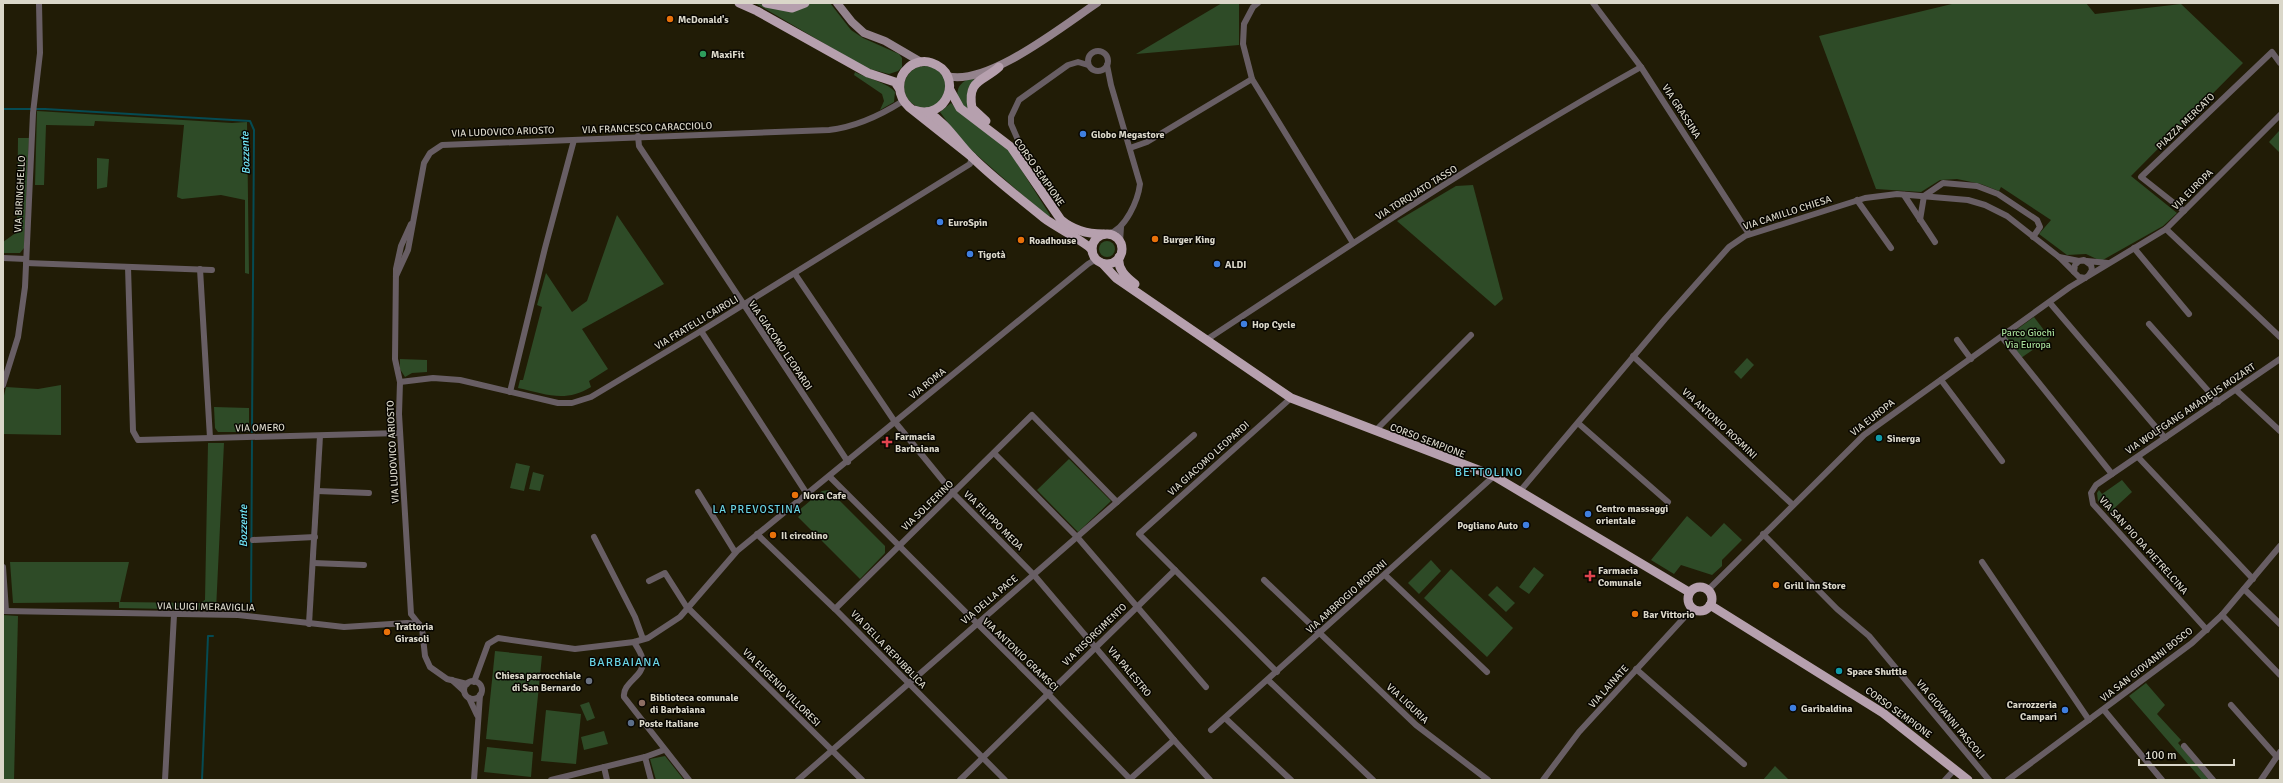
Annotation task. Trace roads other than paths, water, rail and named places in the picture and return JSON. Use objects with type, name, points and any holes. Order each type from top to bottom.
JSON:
[{"type":"main road","points":[[739,3],[757,11],[868,73],[895,82],[899,88],[903,101],[1048,221],[1087,244],[1092,252],[1101,262],[1114,262],[1122,251],[1120,242],[1113,235],[1106,234],[1095,240],[1092,252]]},
{"type":"main road","points":[[766,3],[792,8],[805,3]]},
{"type":"main road","points":[[837,3],[857,28],[921,62],[936,65],[947,76],[950,88]]},
{"type":"main road","points":[[1007,143],[1003,133],[977,114],[972,108],[970,99],[974,84],[1097,3]]},
{"type":"main road","points":[[898,49],[906,58],[904,72],[899,88]]},
{"type":"main road","points":[[883,78],[894,78],[921,62]]},
{"type":"main road","points":[[947,76],[956,77],[999,67]]},
{"type":"main road","points":[[927,112],[942,105],[950,88],[957,80],[971,74]]},
{"type":"main road","name":"CORSO SEMPIONE","points":[[950,88],[960,108],[1007,143],[1022,162],[1061,220],[1072,228],[1084,233],[1106,234]]},
{"type":"main road","points":[[914,110],[927,112],[949,128],[972,157]]},
{"type":"main road","name":"CORSO SEMPIONE","points":[[1119,257],[1119,264],[1123,274],[1162,308]]},
{"type":"main road","name":"CORSO SEMPIONE","points":[[1101,262],[1116,278],[1162,308],[1291,398],[1494,476],[1521,490],[1689,592]]},
{"type":"main road","points":[[1698,586],[1708,590],[1712,596],[1710,605],[1702,611],[1692,609],[1688,603],[1689,592],[1698,586]]},
{"type":"main road","name":"CORSO SEMPIONE","points":[[1710,605],[1877,709],[1968,780]]},
{"type":"street","name":"VIA BIRINGHELLO","points":[[3,384],[21,322],[26,261],[33,113],[40,53],[39,3]]},
{"type":"street","points":[[1258,3],[1253,7],[1244,24],[1243,44],[1252,79],[1353,243]]},
{"type":"street","name":"VIA GRASSINA","points":[[1593,3],[1641,67],[1749,234]]},
{"type":"street","points":[[1088,65],[1089,56],[1097,50],[1106,55],[1111,85],[1139,177],[1140,188],[1136,200],[1122,223],[1114,232],[1106,234]]},
{"type":"street","name":"PIAZZA MERCATO","points":[[2184,211],[2141,177],[2272,52],[2280,63]]},
{"type":"street","points":[[1022,162],[1021,147],[1011,124],[1011,117],[1019,100],[1068,65],[1078,62],[1088,65],[1106,76],[1111,85]]},
{"type":"street","points":[[1096,71],[1102,70],[1107,65]]},
{"type":"street","name":"VIA TORQUATO TASSO","points":[[1206,340],[1353,243],[1565,109],[1641,67]]},
{"type":"street","points":[[1130,148],[1147,142],[1252,79]]},
{"type":"street","name":"VIA FRANCESCO CARACCIOLO","points":[[510,392],[546,243],[574,140],[638,136],[838,129],[881,114],[903,101]]},
{"type":"street","name":"VIA EUROPA","points":[[1708,590],[1864,435],[2050,303],[2070,287],[2166,229],[2280,116]]},
{"type":"street","name":"VIA GIACOMO LEOPARDI","points":[[638,136],[639,146],[848,462]]},
{"type":"street","name":"VIA LUDOVICO ARIOSTO","points":[[410,614],[399,414],[400,382],[395,359],[396,276],[408,250],[424,163],[430,153],[442,144],[574,140]]},
{"type":"street","name":"VIA FRATELLI CAIROLI","points":[[400,382],[424,379],[452,379],[558,403],[578,402],[600,392],[795,274],[934,185],[970,164],[972,157]]},
{"type":"street","points":[[1920,220],[1924,196],[1946,183],[1970,185],[1991,190],[2038,220],[2040,227],[2033,236]]},
{"type":"street","name":"VIA CAMILLO CHIESA","points":[[1521,490],[1633,356],[1729,247],[1739,239],[1749,234],[1857,200],[1881,195],[1924,196],[1968,200],[1985,205],[2002,213],[2059,257],[2075,273]]},
{"type":"street","points":[[1904,195],[1935,242]]},
{"type":"street","points":[[1857,200],[1891,248]]},
{"type":"street","points":[[1120,242],[1119,234],[1122,223]]},
{"type":"street","points":[[2166,229],[2280,338]]},
{"type":"street","points":[[2134,248],[2189,314]]},
{"type":"street","points":[[1088,264],[1092,252]]},
{"type":"street","name":"VIA CAMILLO CHIESA","points":[[2059,257],[2079,261]]},
{"type":"street","points":[[3,258],[26,261],[128,267],[212,270]]},
{"type":"street","points":[[1088,264],[1093,261],[1101,262]]},
{"type":"street","points":[[2070,287],[2075,273],[2075,265],[2079,261],[2109,263]]},
{"type":"street","points":[[2075,273],[2087,277],[2092,268],[2087,261]]},
{"type":"street","name":"VIA ROMA","points":[[735,552],[830,477],[1088,264]]},
{"type":"street","name":"VIA OMERO","points":[[128,267],[132,430],[136,438],[147,441],[400,433]]},
{"type":"street","points":[[200,269],[210,438]]},
{"type":"street","name":"VIA FILIPPO MEDA","points":[[795,274],[895,422],[953,492],[1034,575]]},
{"type":"street","points":[[2050,303],[2165,438]]},
{"type":"street","points":[[2149,324],[2218,402]]},
{"type":"street","points":[[701,332],[807,494]]},
{"type":"street","points":[[1375,431],[1472,335]]},
{"type":"street","points":[[2002,337],[2112,474]]},
{"type":"street","points":[[1957,340],[1971,359]]},
{"type":"street","name":"VIA ANTONIO ROSMINI","points":[[1633,356],[1793,505]]},
{"type":"street","name":"VIA WOLFGANG AMADEUS MOZART","points":[[2112,474],[2280,359]]},
{"type":"street","points":[[1941,380],[2002,461]]},
{"type":"street","points":[[2236,390],[2280,430]]},
{"type":"street","name":"VIA GIACOMO LEOPARDI","points":[[1175,570],[1139,534],[1291,398]]},
{"type":"street","points":[[385,434],[395,427],[399,414]]},
{"type":"street","name":"VIA SOLFERINO","points":[[835,608],[1032,415],[1117,502]]},
{"type":"street","points":[[1578,423],[1668,502]]},
{"type":"street","name":"VIA DELLA PACE","points":[[798,780],[907,683],[1078,538],[1194,435]]},
{"type":"street","points":[[309,624],[320,436]]},
{"type":"street","points":[[994,453],[1078,538],[1206,686]]},
{"type":"street","points":[[2138,457],[2253,579]]},
{"type":"street","name":"VIA SAN PIO DA PIETRELCINA","points":[[2112,474],[2093,489],[2090,496],[2093,504],[2207,630]]},
{"type":"street","name":"VIA AMBROGIO MORONI","points":[[1211,730],[1494,476]]},
{"type":"street","name":"VIA ANTONIO GRAMSCI","points":[[830,477],[1048,694],[1129,779]]},
{"type":"street","points":[[317,491],[369,493]]},
{"type":"street","points":[[474,682],[488,644],[498,638],[575,649],[634,642],[643,639],[672,623],[689,608],[735,552],[698,492]]},
{"type":"street","name":"VIA DELLA REPUBBLICA","points":[[758,534],[835,608],[907,683],[1005,780]]},
{"type":"street","name":"VIA GIOVANNI PASCOLI","points":[[1763,534],[1837,610],[1865,633],[1989,780]]},
{"type":"street","points":[[253,540],[314,537]]},
{"type":"street","points":[[594,537],[635,617],[643,639]]},
{"type":"street","name":"VIA SAN GIOVANNI BOSCO","points":[[2008,780],[2192,643],[2222,615],[2280,546]]},
{"type":"street","points":[[1982,562],[2090,720]]},
{"type":"street","points":[[313,564],[364,564]]},
{"type":"street","points":[[3,567],[4,611]]},
{"type":"street","points":[[1175,570],[1277,672]]},
{"type":"street","name":"VIA RISORGIMENTO","points":[[960,780],[1175,570]]},
{"type":"street","name":"VIA EUGENIO VILLORESI","points":[[649,581],[665,573],[689,608],[862,780]]},
{"type":"street","points":[[1384,574],[1487,672]]},
{"type":"street","name":"VIA PALESTRO","points":[[1034,575],[1096,646],[1174,740],[1210,780]]},
{"type":"street","name":"VIA LIGURIA","points":[[1264,580],[1416,725],[1488,780]]},
{"type":"street","points":[[2244,589],[2280,624]]},
{"type":"street","name":"VIA LAINATE","points":[[1543,780],[1579,732],[1692,609]]},
{"type":"street","name":"VIA LUIGI MERAVIGLIA","points":[[4,611],[244,616],[309,624],[354,626],[407,623],[419,624]]},
{"type":"street","points":[[407,623],[410,614],[419,624],[423,631],[425,656],[427,662],[436,672],[452,680],[467,684],[474,682]]},
{"type":"street","points":[[165,780],[174,615]]},
{"type":"street","points":[[2222,615],[2280,675]]},
{"type":"street","points":[[634,642],[643,662],[639,673],[623,694],[664,750],[689,780]]},
{"type":"street","points":[[1636,669],[1744,764]]},
{"type":"street","points":[[452,680],[469,698],[477,717]]},
{"type":"street","points":[[1268,680],[1373,780]]},
{"type":"street","points":[[474,682],[481,687],[477,717],[474,780]]},
{"type":"street","points":[[464,691],[467,684]]},
{"type":"street","points":[[469,698],[475,698],[480,695]]},
{"type":"street","points":[[2231,705],[2278,754],[2261,780]]},
{"type":"street","points":[[2104,710],[2162,780]]},
{"type":"street","points":[[1226,718],[1291,780]]},
{"type":"street","points":[[1129,779],[1174,740]]},
{"type":"street","points":[[2184,746],[2213,780]]},
{"type":"street","points":[[551,780],[645,757],[664,750]]},
{"type":"street","points":[[645,757],[651,780]]},
{"type":"street","points":[[604,767],[607,780]]},
{"type":"street","points":[[1945,780],[1955,769]]},
{"type":"waterway","name":"Bozzente","points":[[3,109],[45,109],[250,121],[254,130],[252,432]]},
{"type":"waterway","name":"Bozzente","points":[[251,610],[252,441]]},
{"type":"waterway","name":"Bozzente","points":[[202,780],[208,636],[213,636]]},
{"type":"place","name":"McDonald's","points":[[670,19]]},
{"type":"place","name":"MaxiFit","points":[[703,54]]},
{"type":"place","name":"Globo Megastore","points":[[1083,134]]},
{"type":"place","name":"EuroSpin","points":[[940,222]]},
{"type":"place","name":"Burger King","points":[[1155,239]]},
{"type":"place","name":"Roadhouse","points":[[1021,240]]},
{"type":"place","name":"Tigotà","points":[[970,254]]},
{"type":"place","name":"ALDI","points":[[1217,264]]},
{"type":"place","name":"Hop Cycle","points":[[1244,324]]},
{"type":"place","name":"Sinerga","points":[[1879,438]]},
{"type":"place","name":"Farmacia Barbaiana","points":[[887,442]]},
{"type":"place","name":"Nora Cafe","points":[[795,495]]},
{"type":"place","name":"Centro massaggi orientale","points":[[1588,514]]},
{"type":"place","name":"Pogliano Auto","points":[[1526,525]]},
{"type":"place","name":"Il circolino","points":[[773,535]]},
{"type":"place","name":"Farmacia Comunale","points":[[1590,576]]},
{"type":"place","name":"Grill Inn Store","points":[[1776,585]]},
{"type":"place","name":"Bar Vittorio","points":[[1635,614]]},
{"type":"place","name":"Trattoria Girasoli","points":[[387,632]]},
{"type":"place","name":"Space Shuttle","points":[[1839,671]]},
{"type":"place","name":"Chiesa parrocchiale di San Bernardo","points":[[589,681]]},
{"type":"place","name":"Biblioteca comunale di Barbaiana","points":[[642,703]]},
{"type":"place","name":"Garibaldina","points":[[1793,708]]},
{"type":"place","name":"Carrozzeria Campari","points":[[2065,710]]},
{"type":"place","name":"Poste Italiane","points":[[631,723]]},
{"type":"district","name":"BETTOLINO","points":[[1489,472]]},
{"type":"district","name":"LA PREVOSTINA","points":[[757,509]]},
{"type":"district","name":"BARBAIANA","points":[[625,662]]},
{"type":"park label","name":"Parco Giochi Via Europa","points":[[2028,338]]}]
